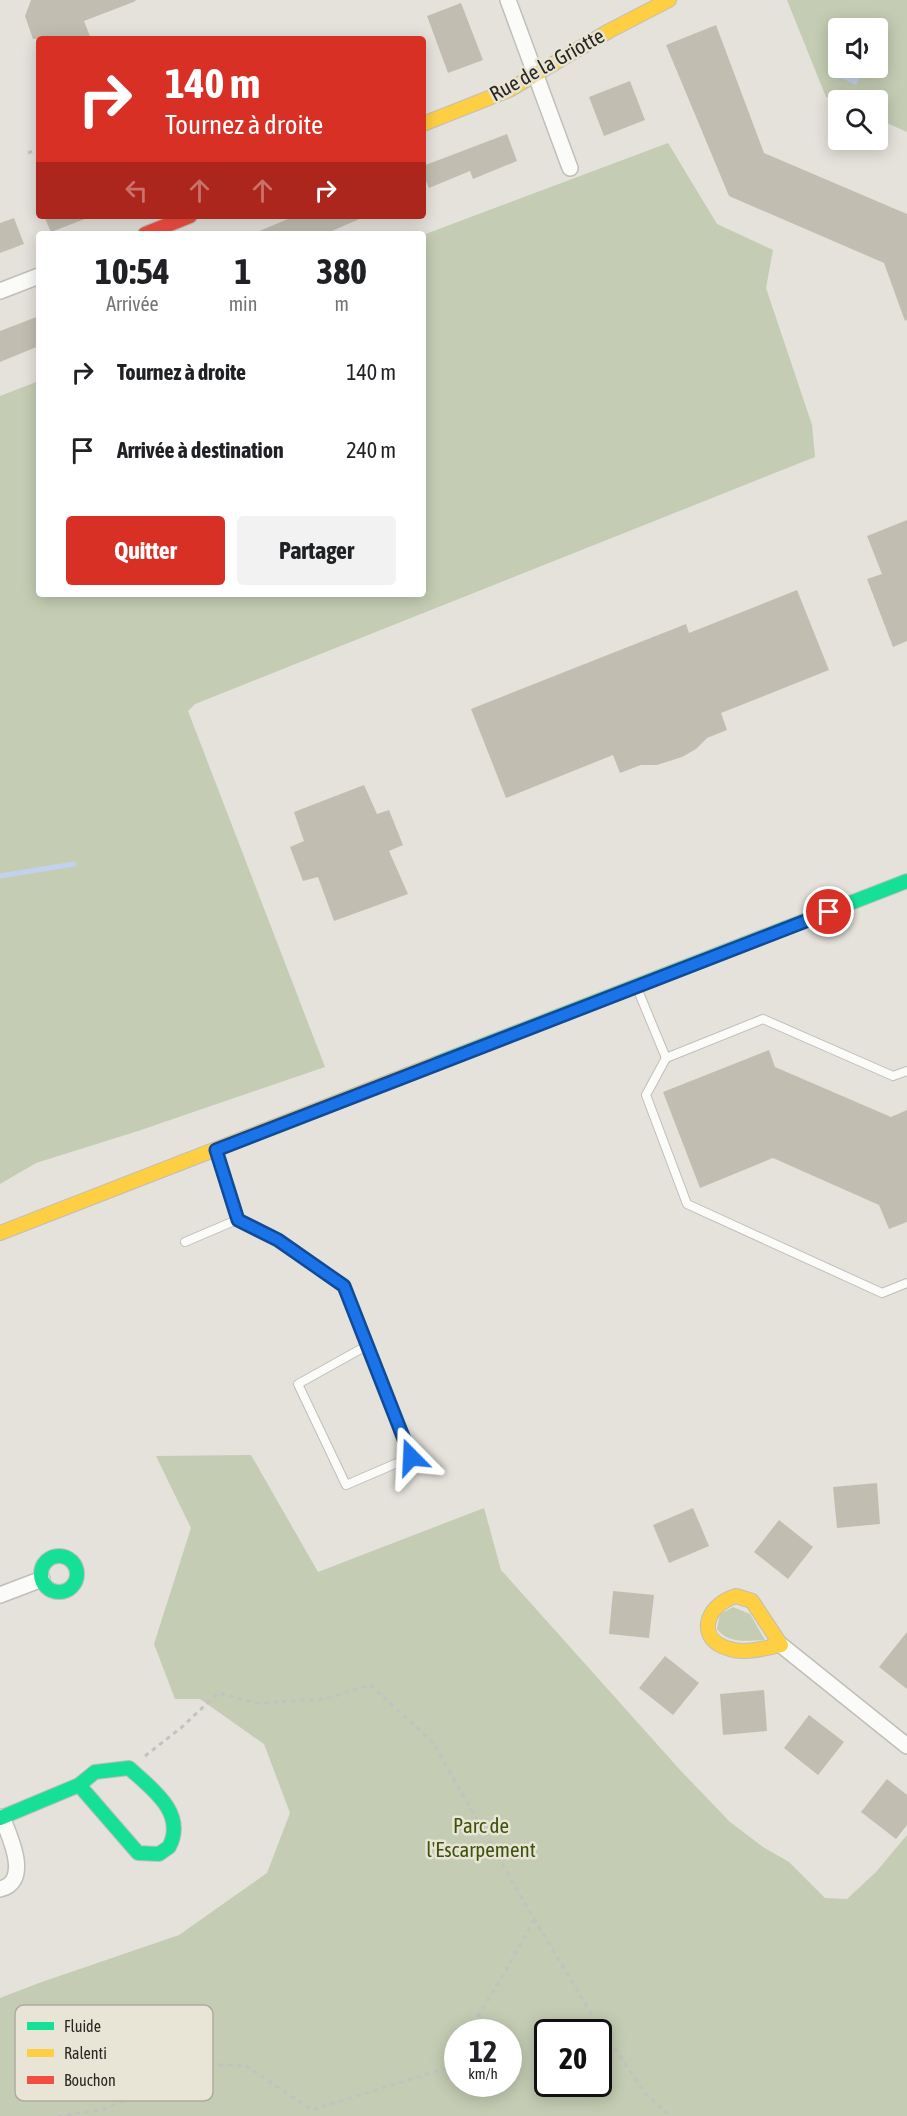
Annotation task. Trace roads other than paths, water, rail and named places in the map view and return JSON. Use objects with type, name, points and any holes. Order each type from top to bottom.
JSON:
[{"type":"main road","name":"Rue de la Griotte","points":[[426,123],[509,90],[609,31],[669,0]]},
{"type":"main road","points":[[152,231],[182,219]]},
{"type":"main road","points":[[0,1233],[907,881]]},
{"type":"main road","points":[[727,1597],[744,1597],[757,1608],[781,1645],[747,1650],[722,1646],[714,1640],[708,1624],[713,1606],[727,1597]]},
{"type":"main road","points":[[1,1818],[79,1785],[94,1772],[129,1768],[167,1804],[174,1824],[173,1840],[166,1851],[153,1855],[138,1853],[79,1785]]},
{"type":"street","points":[[508,0],[570,168]]},
{"type":"street","points":[[0,291],[36,277]]},
{"type":"street","points":[[0,1595],[42,1579]]},
{"type":"street","points":[[781,1645],[907,1746]]},
{"type":"street","points":[[0,1889],[6,1888],[15,1877],[18,1862],[13,1843],[1,1818]]},
{"type":"lane","points":[[636,987],[666,1058]]},
{"type":"lane","points":[[907,1071],[893,1076],[763,1019],[666,1058],[646,1095],[687,1204],[882,1293],[907,1283]]},
{"type":"lane","points":[[216,1150],[238,1220],[278,1240],[344,1286],[368,1345],[411,1457],[346,1485],[298,1384],[368,1345]]},
{"type":"lane","points":[[185,1242],[238,1220]]},
{"type":"water","points":[[841,78],[859,78],[856,85]]},
{"type":"waterway","points":[[0,876],[74,864]]},
{"type":"park label","name":"Parc de l'Escarpement","points":[[481,1838]]}]
